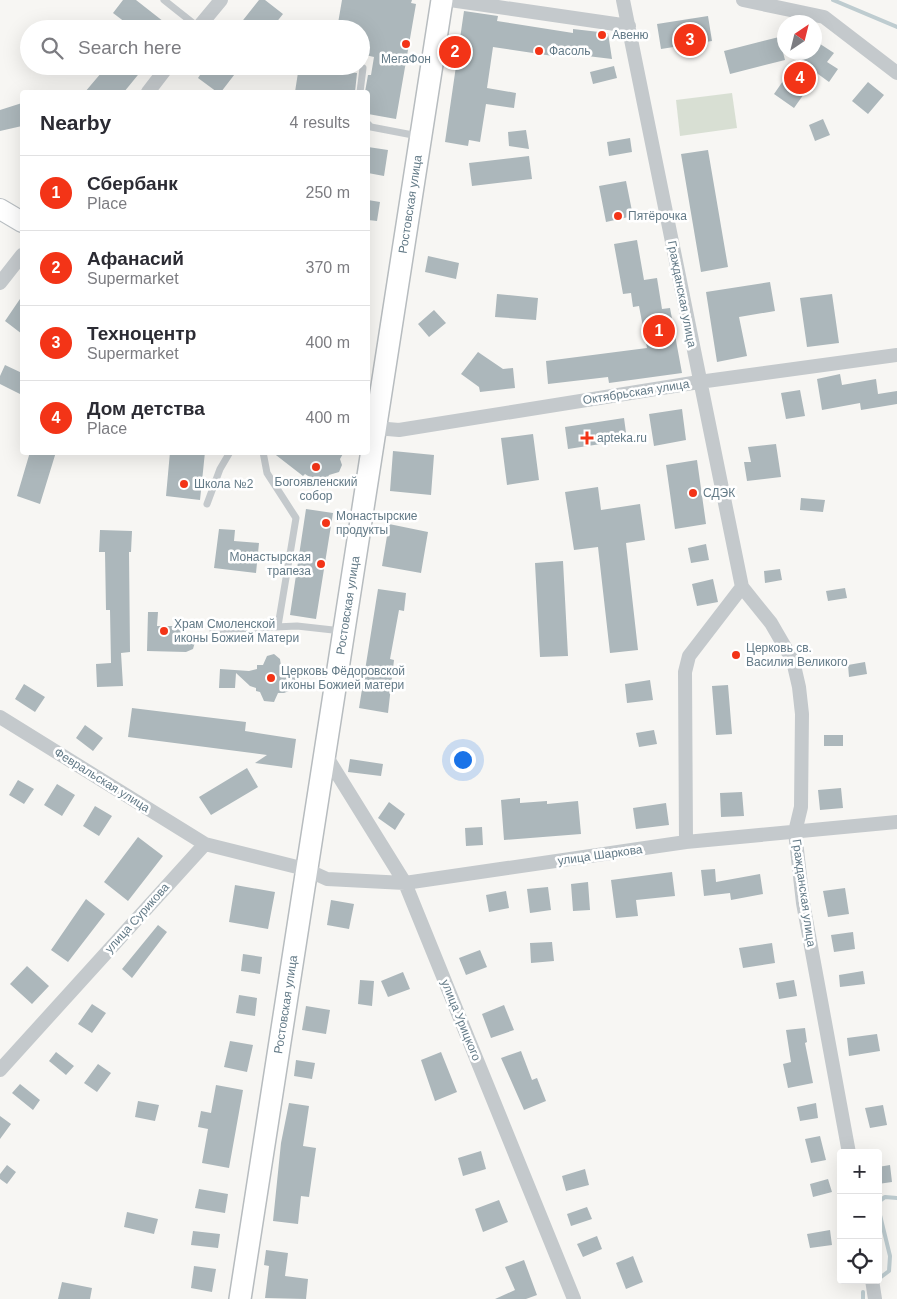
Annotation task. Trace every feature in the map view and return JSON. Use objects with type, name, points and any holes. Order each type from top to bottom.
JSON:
[{"type":"main road","name":"Ростовская улица","points":[[370,443],[442,0]]},
{"type":"main road","points":[[0,209],[20,221]]},
{"type":"main road","name":"Ростовская улица","points":[[240,1299],[305,869],[345,632],[368,455]]},
{"type":"street","points":[[205,20],[221,0]]},
{"type":"street","points":[[450,0],[629,26]]},
{"type":"street","name":"Гражданская улица","points":[[623,0],[742,587],[776,631],[793,662],[799,687],[802,714],[801,807],[796,832],[803,903],[848,1149]]},
{"type":"street","points":[[743,0],[824,17],[897,73]]},
{"type":"street","points":[[150,90],[161,75]]},
{"type":"street","points":[[0,283],[20,258]]},
{"type":"street","name":"Октябрьская улица","points":[[372,428],[400,430],[699,382],[897,354]]},
{"type":"street","points":[[686,842],[685,672],[689,656],[742,587]]},
{"type":"street","name":"Февральская улица","points":[[0,717],[205,844]]},
{"type":"street","name":"улица Урицкого","points":[[325,754],[405,883],[574,1299]]},
{"type":"street","name":"улица Шаркова","points":[[305,869],[327,879],[405,883],[686,842],[897,822]]},
{"type":"street","points":[[205,844],[305,869]]},
{"type":"street","name":"улица Сурикова","points":[[0,1070],[205,844]]},
{"type":"street","points":[[873,1284],[876,1299]]},
{"type":"lane","points":[[164,0],[188,20]]},
{"type":"lane","points":[[360,90],[362,75]]},
{"type":"lane","points":[[370,125],[421,136]]},
{"type":"lane","points":[[207,504],[220,469],[228,455]]},
{"type":"lane","points":[[264,455],[267,473],[296,518],[278,626]]},
{"type":"lane","points":[[214,630],[278,626],[345,632]]},
{"type":"shaded area","points":[[732,93],[737,128],[680,136],[676,100]]},
{"type":"building","points":[[123,0],[136,0],[162,20],[122,20],[113,13]]},
{"type":"building","points":[[259,0],[265,0],[283,14],[278,20],[243,20]]},
{"type":"building","points":[[342,0],[412,0],[411,3],[416,4],[396,119],[370,114],[370,90],[365,90],[368,75],[371,75],[374,57],[370,56],[370,20],[339,20]]},
{"type":"building","points":[[464,11],[498,16],[497,21],[573,33],[573,29],[608,33],[612,59],[554,52],[553,56],[493,47],[487,88],[516,93],[514,108],[486,104],[480,142],[469,140],[468,146],[445,142]]},
{"type":"building","points":[[708,16],[712,41],[661,49],[657,24]]},
{"type":"building","points":[[777,38],[777,60],[785,60],[730,74],[724,51]]},
{"type":"building","points":[[822,45],[834,53],[827,62],[838,69],[829,82],[818,74],[794,108],[774,94],[797,60],[822,60]]},
{"type":"building","points":[[614,66],[617,78],[593,84],[590,72]]},
{"type":"building","points":[[99,75],[138,75],[126,90],[87,90]]},
{"type":"building","points":[[200,75],[234,75],[223,90],[214,90],[198,78]]},
{"type":"building","points":[[298,75],[357,75],[355,90],[295,90]]},
{"type":"building","points":[[868,82],[884,95],[868,114],[852,101]]},
{"type":"building","points":[[20,104],[20,126],[0,131],[0,110]]},
{"type":"building","points":[[823,119],[830,135],[815,141],[809,125]]},
{"type":"building","points":[[526,130],[529,149],[509,146],[508,132]]},
{"type":"building","points":[[630,138],[632,152],[609,156],[607,142]]},
{"type":"building","points":[[370,147],[388,150],[384,176],[370,173]]},
{"type":"building","points":[[708,150],[728,267],[701,272],[681,154]]},
{"type":"building","points":[[529,156],[532,179],[472,186],[469,163]]},
{"type":"building","points":[[626,181],[633,216],[606,222],[599,186]]},
{"type":"building","points":[[370,200],[380,202],[377,221],[370,220]]},
{"type":"building","points":[[637,240],[644,280],[657,278],[662,309],[670,308],[682,373],[609,383],[608,377],[548,384],[546,361],[647,348],[639,306],[633,307],[631,293],[623,294],[614,244]]},
{"type":"building","points":[[428,256],[459,263],[456,279],[425,272]]},
{"type":"building","points":[[770,282],[775,311],[739,317],[747,356],[717,362],[706,292]]},
{"type":"building","points":[[497,294],[538,298],[536,320],[495,317]]},
{"type":"building","points":[[832,294],[839,343],[807,347],[800,298]]},
{"type":"building","points":[[20,299],[20,332],[5,321]]},
{"type":"building","points":[[434,310],[446,323],[429,337],[418,324]]},
{"type":"building","points":[[478,352],[503,369],[513,368],[515,388],[480,392],[479,387],[461,374]]},
{"type":"building","points":[[5,365],[20,372],[20,394],[0,384],[0,376]]},
{"type":"building","points":[[840,374],[842,385],[876,379],[878,394],[897,391],[897,404],[861,410],[860,403],[822,410],[817,379]]},
{"type":"building","points":[[800,390],[805,416],[786,419],[781,393]]},
{"type":"building","points":[[682,409],[686,440],[654,446],[649,414]]},
{"type":"building","points":[[624,418],[627,440],[568,449],[565,427]]},
{"type":"building","points":[[533,434],[539,480],[507,485],[501,438]]},
{"type":"building","points":[[776,444],[781,477],[747,481],[744,462],[751,462],[748,447]]},
{"type":"building","points":[[393,451],[434,455],[431,495],[390,491]]},
{"type":"building","points":[[29,455],[55,455],[40,504],[17,496]]},
{"type":"building","name":"Школа №2","points":[[170,455],[205,455],[200,500],[166,496]]},
{"type":"building","name":"Богоявленский собор","points":[[276,455],[342,455],[340,459],[342,465],[339,472],[329,475],[326,481],[319,483],[305,474],[303,476]]},
{"type":"building","points":[[697,460],[706,524],[675,529],[666,465]]},
{"type":"building","points":[[598,487],[601,510],[640,504],[645,540],[626,543],[638,650],[610,653],[598,547],[574,550],[565,492]]},
{"type":"building","points":[[801,498],[825,500],[823,512],[800,510]]},
{"type":"building","points":[[306,509],[333,513],[316,619],[290,615]]},
{"type":"building","points":[[389,524],[428,532],[421,573],[382,566]]},
{"type":"building","points":[[219,529],[235,530],[234,541],[259,543],[256,573],[214,568]]},
{"type":"building","points":[[100,530],[132,531],[131,552],[129,552],[130,652],[121,653],[123,686],[97,687],[96,664],[111,663],[110,610],[106,610],[105,552],[99,552]]},
{"type":"building","points":[[706,544],[709,560],[691,563],[688,548]]},
{"type":"building","points":[[563,561],[568,656],[540,657],[535,563]]},
{"type":"building","points":[[780,569],[782,580],[765,583],[764,571]]},
{"type":"building","points":[[713,579],[718,602],[697,606],[692,584]]},
{"type":"building","points":[[845,588],[847,598],[828,601],[826,591]]},
{"type":"building","points":[[378,589],[406,593],[404,611],[399,610],[390,659],[394,660],[388,713],[359,708]]},
{"type":"building","name":"Храм Смоленской иконы Божией Матери","points":[[148,612],[158,612],[157,626],[183,626],[183,634],[190,636],[195,642],[193,649],[186,652],[147,651]]},
{"type":"building","name":"Церковь Фёдоровской иконы Божией матери","points":[[274,654],[280,659],[281,666],[287,666],[295,673],[298,681],[294,689],[278,693],[274,702],[264,701],[260,692],[256,691],[256,688],[250,686],[236,673],[235,688],[219,688],[220,669],[249,671],[257,669],[257,665],[263,665],[267,656]]},
{"type":"building","points":[[865,662],[867,674],[849,677],[848,665]]},
{"type":"building","points":[[650,680],[653,700],[627,703],[625,684]]},
{"type":"building","points":[[24,684],[45,697],[35,712],[15,699]]},
{"type":"building","points":[[728,685],[732,734],[716,735],[712,686]]},
{"type":"building","points":[[132,708],[246,722],[245,731],[296,739],[292,768],[255,763],[267,755],[128,737]]},
{"type":"building","points":[[85,725],[103,738],[93,751],[76,738]]},
{"type":"building","points":[[654,730],[657,744],[639,747],[636,733]]},
{"type":"building","points":[[824,735],[843,735],[843,746],[824,746]]},
{"type":"building","points":[[350,759],[383,764],[381,776],[348,772]]},
{"type":"building","points":[[247,768],[258,787],[211,815],[199,797]]},
{"type":"building","points":[[18,780],[34,789],[24,804],[9,795]]},
{"type":"building","points":[[57,784],[75,795],[62,816],[44,805]]},
{"type":"building","points":[[841,788],[843,808],[820,810],[818,790]]},
{"type":"building","points":[[742,792],[744,816],[721,817],[720,793]]},
{"type":"building","points":[[520,798],[520,803],[547,801],[547,804],[578,801],[581,834],[504,840],[501,800]]},
{"type":"building","points":[[389,802],[405,814],[395,830],[378,818]]},
{"type":"building","points":[[666,803],[669,825],[636,829],[633,808]]},
{"type":"building","points":[[95,806],[112,816],[99,836],[83,826]]},
{"type":"building","points":[[482,827],[483,845],[466,846],[465,828]]},
{"type":"building","points":[[138,837],[163,856],[128,901],[104,882]]},
{"type":"building","points":[[715,869],[716,882],[760,874],[763,894],[731,900],[730,893],[704,896],[701,870]]},
{"type":"building","points":[[672,872],[675,896],[636,900],[638,916],[616,918],[611,880]]},
{"type":"building","points":[[588,882],[590,910],[573,911],[571,884]]},
{"type":"building","points":[[235,885],[275,892],[268,929],[229,922]]},
{"type":"building","points":[[548,887],[551,910],[530,913],[527,889]]},
{"type":"building","points":[[845,888],[849,914],[828,917],[823,891]]},
{"type":"building","points":[[506,891],[509,908],[489,912],[486,895]]},
{"type":"building","points":[[86,899],[105,914],[68,962],[51,950]]},
{"type":"building","points":[[331,900],[354,904],[349,929],[327,925]]},
{"type":"building","points":[[158,925],[167,932],[132,978],[122,969]]},
{"type":"building","points":[[853,932],[855,949],[834,952],[831,935]]},
{"type":"building","points":[[552,942],[554,961],[531,963],[530,943]]},
{"type":"building","points":[[772,943],[775,963],[743,968],[739,948]]},
{"type":"building","points":[[480,950],[487,967],[466,975],[459,958]]},
{"type":"building","points":[[243,954],[262,957],[260,974],[241,971]]},
{"type":"building","points":[[27,966],[49,986],[32,1004],[10,984]]},
{"type":"building","points":[[863,971],[865,984],[840,987],[839,975]]},
{"type":"building","points":[[403,972],[410,989],[388,997],[381,981]]},
{"type":"building","points":[[360,980],[374,981],[372,1006],[358,1004]]},
{"type":"building","points":[[794,980],[797,996],[779,999],[776,983]]},
{"type":"building","points":[[239,995],[257,998],[255,1016],[236,1013]]},
{"type":"building","points":[[92,1004],[106,1013],[92,1033],[78,1024]]},
{"type":"building","points":[[504,1005],[514,1030],[491,1038],[482,1014]]},
{"type":"building","points":[[306,1006],[330,1010],[326,1034],[302,1030]]},
{"type":"building","points":[[805,1028],[807,1042],[805,1043],[813,1083],[788,1088],[783,1064],[791,1062],[786,1030]]},
{"type":"building","points":[[877,1034],[880,1051],[849,1056],[847,1038]]},
{"type":"building","points":[[230,1041],[253,1045],[247,1072],[224,1067]]},
{"type":"building","points":[[521,1051],[532,1080],[537,1078],[546,1101],[524,1110],[501,1058]]},
{"type":"building","points":[[56,1052],[74,1066],[66,1075],[49,1061]]},
{"type":"building","points":[[441,1052],[457,1092],[435,1101],[421,1060]]},
{"type":"building","points":[[296,1060],[315,1063],[312,1079],[294,1076]]},
{"type":"building","points":[[98,1064],[111,1073],[97,1092],[84,1083]]},
{"type":"building","points":[[20,1084],[40,1100],[33,1110],[12,1093]]},
{"type":"building","points":[[216,1085],[243,1090],[229,1168],[202,1163],[208,1129],[198,1127],[201,1111],[211,1113]]},
{"type":"building","points":[[138,1101],[159,1105],[155,1121],[135,1117]]},
{"type":"building","points":[[289,1103],[309,1106],[303,1146],[316,1148],[309,1197],[301,1196],[298,1224],[273,1221],[281,1143]]},
{"type":"building","points":[[816,1103],[818,1118],[800,1121],[797,1107]]},
{"type":"building","points":[[883,1105],[887,1125],[870,1128],[865,1108]]},
{"type":"building","points":[[0,1116],[11,1124],[0,1139]]},
{"type":"building","points":[[820,1136],[826,1160],[811,1163],[805,1139]]},
{"type":"building","points":[[481,1151],[486,1169],[463,1176],[458,1158]]},
{"type":"building","points":[[7,1165],[16,1172],[7,1184],[0,1179],[0,1174]]},
{"type":"building","points":[[890,1165],[892,1182],[882,1183],[882,1166]]},
{"type":"building","points":[[585,1169],[589,1185],[566,1191],[562,1176]]},
{"type":"building","points":[[828,1179],[832,1192],[813,1197],[810,1184]]},
{"type":"building","points":[[199,1189],[228,1194],[225,1213],[195,1208]]},
{"type":"building","points":[[499,1200],[508,1222],[483,1232],[475,1209]]},
{"type":"building","points":[[587,1207],[592,1219],[571,1226],[567,1214]]},
{"type":"building","points":[[127,1212],[158,1219],[154,1234],[124,1227]]},
{"type":"building","points":[[830,1230],[832,1245],[810,1248],[807,1234]]},
{"type":"building","points":[[193,1231],[220,1234],[218,1248],[191,1245]]},
{"type":"building","points":[[597,1236],[602,1249],[583,1257],[577,1244]]},
{"type":"building","points":[[266,1250],[288,1253],[285,1276],[308,1279],[306,1299],[265,1298],[269,1266],[264,1265]]},
{"type":"building","points":[[633,1256],[643,1282],[626,1289],[616,1263]]},
{"type":"building","points":[[524,1260],[537,1295],[526,1299],[495,1299],[515,1290],[505,1267]]},
{"type":"building","points":[[194,1266],[216,1269],[212,1292],[191,1288]]},
{"type":"building","points":[[62,1282],[92,1288],[90,1299],[58,1299]]},
{"type":"waterway","points":[[833,0],[897,27]]},
{"type":"waterway","points":[[882,1199],[885,1197],[897,1198]]},
{"type":"waterway","points":[[882,1223],[890,1256],[889,1271],[882,1276]]},
{"type":"waterway","points":[[863,1292],[863,1299]]},
{"type":"place","name":"Авеню","points":[[602,35]]},
{"type":"place","name":"Техноцентр","points":[[690,40]]},
{"type":"place","name":"МегаФон","points":[[406,44]]},
{"type":"place","name":"Фасоль","points":[[539,51]]},
{"type":"place","name":"Афанасий","points":[[455,52]]},
{"type":"place","name":"Дом детства","points":[[800,78]]},
{"type":"place","name":"Пятёрочка","points":[[618,216]]},
{"type":"place","name":"Сбербанк","points":[[659,331]]},
{"type":"place","name":"apteka.ru","points":[[587,438]]},
{"type":"place","name":"Богоявленский собор","points":[[316,467]]},
{"type":"place","name":"Школа №2","points":[[184,484]]},
{"type":"place","name":"СДЭК","points":[[693,493]]},
{"type":"place","name":"Монастырские продукты","points":[[326,523]]},
{"type":"place","name":"Монастырская трапеза","points":[[321,564]]},
{"type":"place","name":"Храм Смоленской иконы Божией Матери","points":[[164,631]]},
{"type":"place","name":"Церковь св. Василия Великого","points":[[736,655]]},
{"type":"place","name":"Церковь Фёдоровской иконы Божией матери","points":[[271,678]]}]
